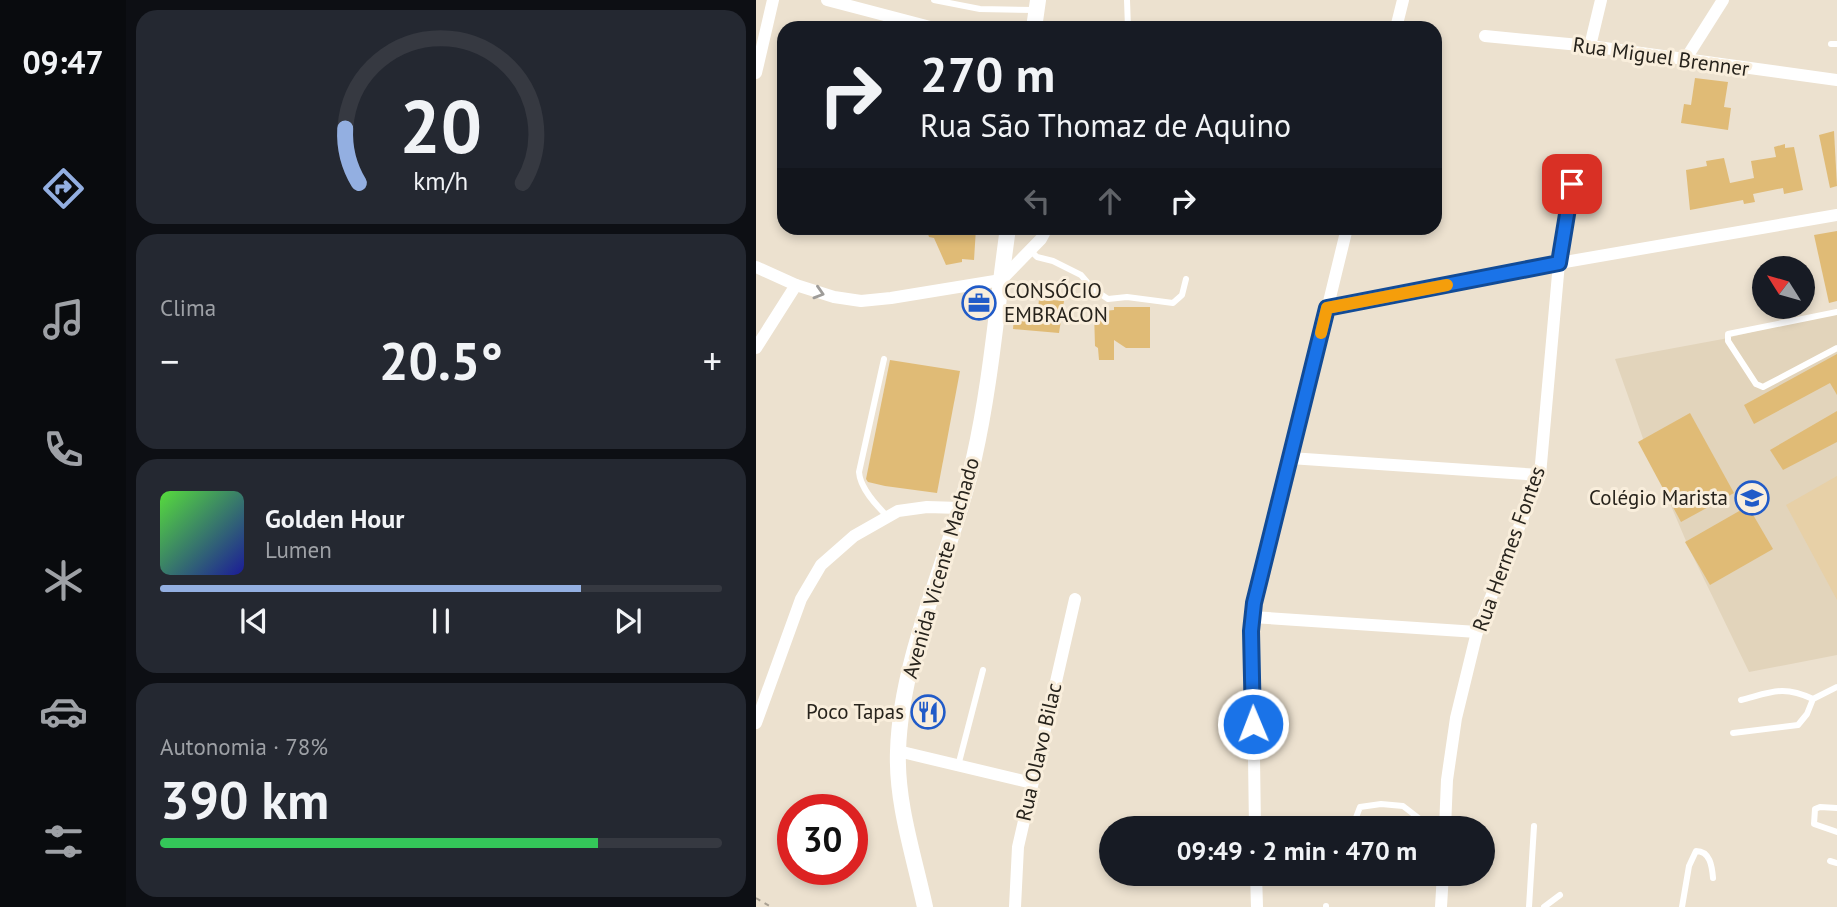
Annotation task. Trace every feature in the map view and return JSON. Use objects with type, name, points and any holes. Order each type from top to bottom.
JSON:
[{"type":"street","points":[[756,73],[773,0]]},
{"type":"street","points":[[827,0],[907,21]]},
{"type":"street","points":[[1398,21],[1403,0]]},
{"type":"street","points":[[1590,46],[1601,0]]},
{"type":"street","points":[[1685,60],[1723,0]]},
{"type":"street","name":"Rua Miguel Brenner","points":[[1485,36],[1590,46],[1837,80]]},
{"type":"street","name":"Rua Hermes Fontes","points":[[1445,816],[1447,780],[1456,718],[1478,632],[1541,475],[1559,263],[1572,184]]},
{"type":"street","points":[[1327,308],[1559,263],[1837,215]]},
{"type":"street","name":"Avenida Vicente Machado","points":[[925,907],[902,807],[898,751],[900,726],[909,678],[960,508],[983,412],[1007,235]]},
{"type":"street","points":[[756,267],[796,285],[846,300],[875,300],[1001,280],[1042,235]]},
{"type":"street","points":[[1255,816],[1252,617],[1345,235]]},
{"type":"street","points":[[756,348],[796,285]]},
{"type":"street","points":[[1290,458],[1541,475]]},
{"type":"street","points":[[756,723],[801,599],[813,574],[853,536],[887,516],[912,508],[960,508]]},
{"type":"street","name":"Rua Olavo Bilac","points":[[1016,907],[1018,847],[1075,599]]},
{"type":"street","points":[[1252,617],[1478,632]]},
{"type":"street","points":[[898,751],[1032,783]]},
{"type":"street","points":[[1256,886],[1257,907]]},
{"type":"street","points":[[1441,907],[1442,886]]},
{"type":"lane","points":[[934,0],[980,9],[1037,5]]},
{"type":"lane","points":[[1128,0],[1128,21]]},
{"type":"lane","points":[[1030,250],[1037,257],[1053,261],[1081,275],[1093,289],[1108,299],[1127,297],[1173,303],[1182,295],[1186,279]]},
{"type":"lane","points":[[1837,312],[1728,334],[1728,341],[1756,384],[1762,387],[1837,348]]},
{"type":"lane","points":[[884,359],[859,479],[887,516]]},
{"type":"lane","points":[[958,766],[983,670]]},
{"type":"lane","points":[[1733,733],[1798,725],[1807,714],[1813,699],[1837,687]]},
{"type":"lane","points":[[1741,700],[1781,690],[1794,690],[1813,699]]},
{"type":"lane","points":[[1357,816],[1360,807],[1381,803],[1403,806],[1415,816]]},
{"type":"lane","points":[[1837,808],[1815,809],[1814,824],[1837,832]]},
{"type":"lane","points":[[1529,907],[1534,826]]},
{"type":"lane","points":[[1682,907],[1689,866],[1696,851],[1705,853],[1710,860],[1713,878]]},
{"type":"lane","points":[[1544,907],[1560,895]]},
{"type":"path","points":[[756,898],[771,907]]},
{"type":"shaded area","name":"Colégio Marista","points":[[1837,311],[1837,655],[1749,672],[1689,548],[1646,447],[1615,359],[1723,339],[1804,319],[1815,319],[1815,316]]},
{"type":"shaded area","points":[[1837,476],[1837,600],[1786,505]]},
{"type":"building","points":[[1695,78],[1728,82],[1724,107],[1731,108],[1728,130],[1681,123],[1684,104],[1691,105]]},
{"type":"building","points":[[1834,131],[1837,186],[1830,188],[1819,135]]},
{"type":"building","points":[[1785,144],[1785,148],[1794,147],[1803,190],[1784,194],[1783,188],[1753,194],[1755,202],[1744,204],[1743,200],[1690,210],[1686,170],[1707,166],[1706,161],[1724,158],[1730,183],[1754,178],[1751,161],[1776,157],[1774,147]]},
{"type":"building","points":[[1837,231],[1837,301],[1829,303],[1814,235]]},
{"type":"building","points":[[928,235],[976,235],[974,260],[962,259],[962,262],[946,265],[934,238]]},
{"type":"building","points":[[1039,299],[1064,301],[1059,333],[1013,329],[1014,318],[1037,320]]},
{"type":"building","points":[[1114,307],[1150,307],[1150,348],[1126,348],[1114,340],[1114,360],[1099,360],[1098,348],[1095,346],[1094,312],[1114,310]]},
{"type":"building","points":[[1837,354],[1837,395],[1830,383],[1754,424],[1744,405]]},
{"type":"building","points":[[890,360],[960,371],[937,493],[885,486],[868,482],[866,479]]},
{"type":"building","points":[[1837,411],[1837,442],[1783,470],[1770,450]]},
{"type":"building","points":[[1690,413],[1734,493],[1681,522],[1638,442]]},
{"type":"building","points":[[1748,506],[1773,549],[1710,585],[1685,542]]},
{"type":"slow traffic","points":[[1321,333],[1327,308],[1447,285]]},
{"type":"place","name":"CONSÓCIO EMBRACON","points":[[979,303]]},
{"type":"place","name":"Colégio Marista","points":[[1752,498]]},
{"type":"place","name":"Poco Tapas","points":[[928,712]]},
{"type":"route","points":[[1253,724],[1251,631],[1254,603],[1327,308],[1559,263],[1572,184]]}]
